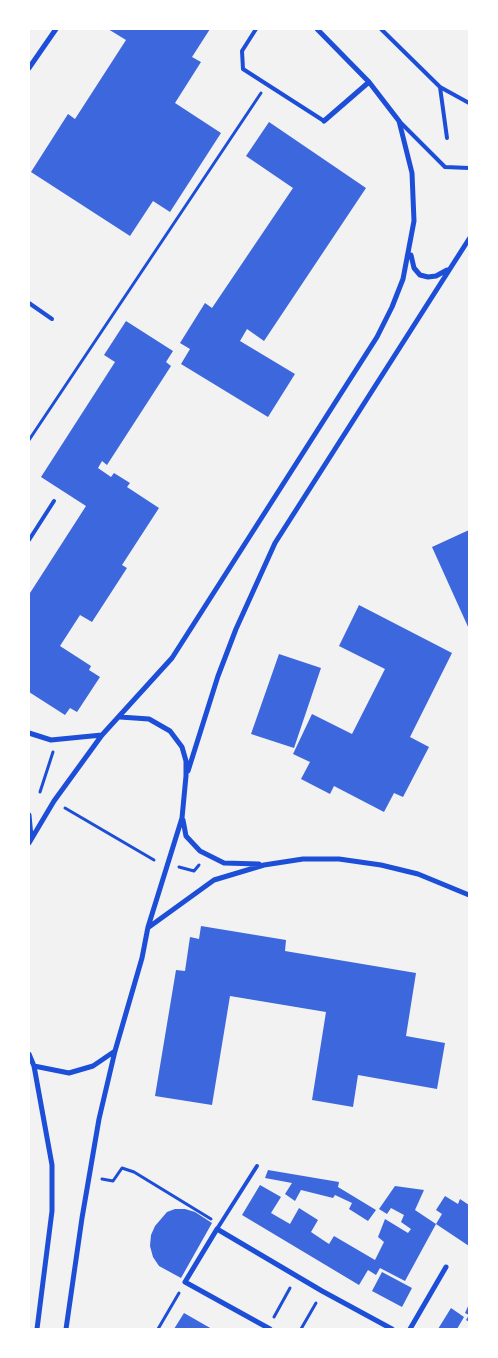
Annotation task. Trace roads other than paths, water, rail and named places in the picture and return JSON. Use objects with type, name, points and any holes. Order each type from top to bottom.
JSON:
[{"type":"street","points":[[317,29],[369,82],[399,121],[412,173],[414,221],[411,257],[414,268],[420,275],[428,277],[436,276],[450,268]]},
{"type":"street","points":[[29,68],[54,30]]},
{"type":"street","points":[[324,121],[369,82]]},
{"type":"street","points":[[30,841],[54,801],[102,735],[120,718],[172,658],[377,337],[403,279],[412,239]]},
{"type":"street","points":[[186,776],[218,676],[236,629],[275,543],[469,239]]},
{"type":"street","points":[[462,252],[469,247]]},
{"type":"street","points":[[66,1329],[99,1119],[115,1051],[142,958],[148,928],[182,818],[186,776],[186,761],[182,747],[170,731],[149,719],[120,718]]},
{"type":"street","points":[[29,733],[51,740],[102,735]]},
{"type":"street","points":[[29,815],[30,841]]},
{"type":"street","points":[[182,818],[186,836],[200,851],[224,863],[264,864],[303,859],[339,859],[418,874],[469,895]]},
{"type":"street","points":[[148,928],[214,880],[264,864]]},
{"type":"street","points":[[34,1066],[69,1073],[93,1066],[115,1051]]},
{"type":"street","points":[[29,1054],[34,1066],[52,1165],[52,1211],[37,1329]]},
{"type":"street","points":[[269,1329],[185,1282],[218,1226],[298,1277],[392,1329]]},
{"type":"street","points":[[410,1329],[446,1267]]},
{"type":"lane","points":[[256,29],[242,51],[243,69],[324,121]]},
{"type":"lane","points":[[381,29],[440,87],[469,103]]},
{"type":"lane","points":[[440,87],[447,138]]},
{"type":"lane","points":[[399,121],[445,167],[469,168]]},
{"type":"lane","points":[[29,303],[52,318]]},
{"type":"lane","points":[[29,540],[54,501]]},
{"type":"lane","points":[[218,1226],[257,1166]]}]
